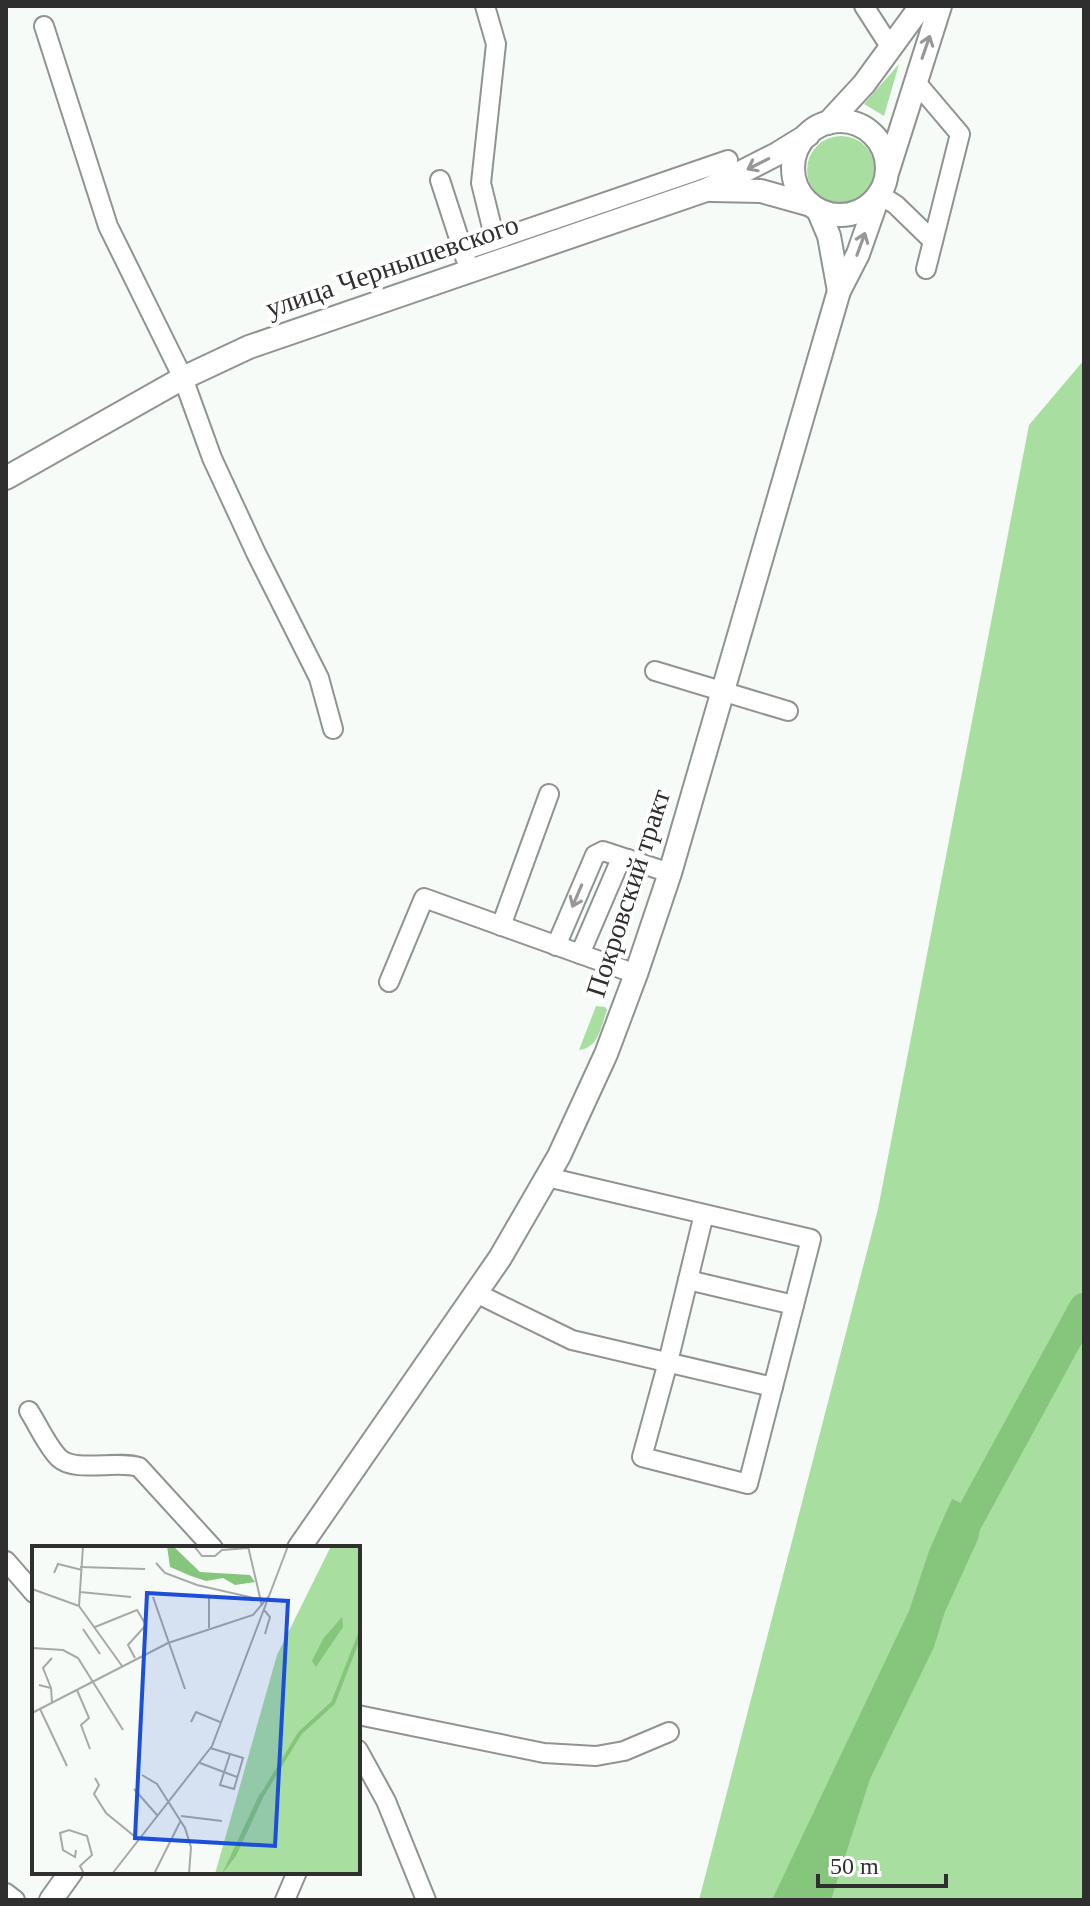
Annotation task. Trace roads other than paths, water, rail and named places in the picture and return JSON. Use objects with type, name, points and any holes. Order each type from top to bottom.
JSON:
[{"type":"main road","points":[[839,291],[829,236],[815,208],[798,188],[794,166],[800,144],[828,123],[864,84],[921,6]]},
{"type":"main road","name":"Покровский тракт","points":[[300,1546],[500,1258],[547,1177],[606,1054],[670,873],[839,291],[858,254],[883,184],[940,6]]},
{"type":"main road","points":[[706,190],[761,191],[787,196],[833,214],[855,213],[873,202],[883,184],[885,154],[873,134],[852,123],[828,123]]},
{"type":"main road","name":"улица Чернышевского","points":[[6,478],[183,378],[285,332],[467,261],[706,190],[808,135]]},
{"type":"main road","points":[[51,1900],[70,1874]]},
{"type":"street","points":[[485,6],[496,44],[481,183],[495,240]]},
{"type":"street","points":[[864,6],[891,48]]},
{"type":"street","points":[[44,26],[108,226],[183,378],[212,458],[256,553],[319,678],[333,729]]},
{"type":"street","points":[[915,81],[960,134],[926,269]]},
{"type":"street","points":[[440,180],[467,261],[495,240],[728,160]]},
{"type":"street","points":[[883,184],[896,205],[933,241]]},
{"type":"street","points":[[655,671],[788,711]]},
{"type":"street","points":[[501,926],[549,794]]},
{"type":"street","points":[[556,946],[595,855],[603,851],[670,873]]},
{"type":"street","points":[[580,954],[620,861],[628,859]]},
{"type":"street","points":[[389,982],[424,898],[636,974]]},
{"type":"street","points":[[547,1177],[811,1239],[748,1484],[642,1457],[704,1214]]},
{"type":"street","points":[[688,1280],[794,1305]]},
{"type":"street","points":[[476,1293],[572,1340],[773,1387]]},
{"type":"street","points":[[29,1411],[57,1456],[65,1462],[139,1467],[211,1546]]},
{"type":"street","points":[[6,1561],[32,1591]]},
{"type":"street","points":[[360,1715],[544,1753],[596,1756],[624,1751],[669,1732]]},
{"type":"street","points":[[360,1754],[386,1801],[426,1900]]},
{"type":"street","points":[[285,1900],[296,1874]]},
{"type":"street","points":[[6,1893],[15,1900]]},
{"type":"waterway","points":[[958,1544],[1084,1308]]}]
